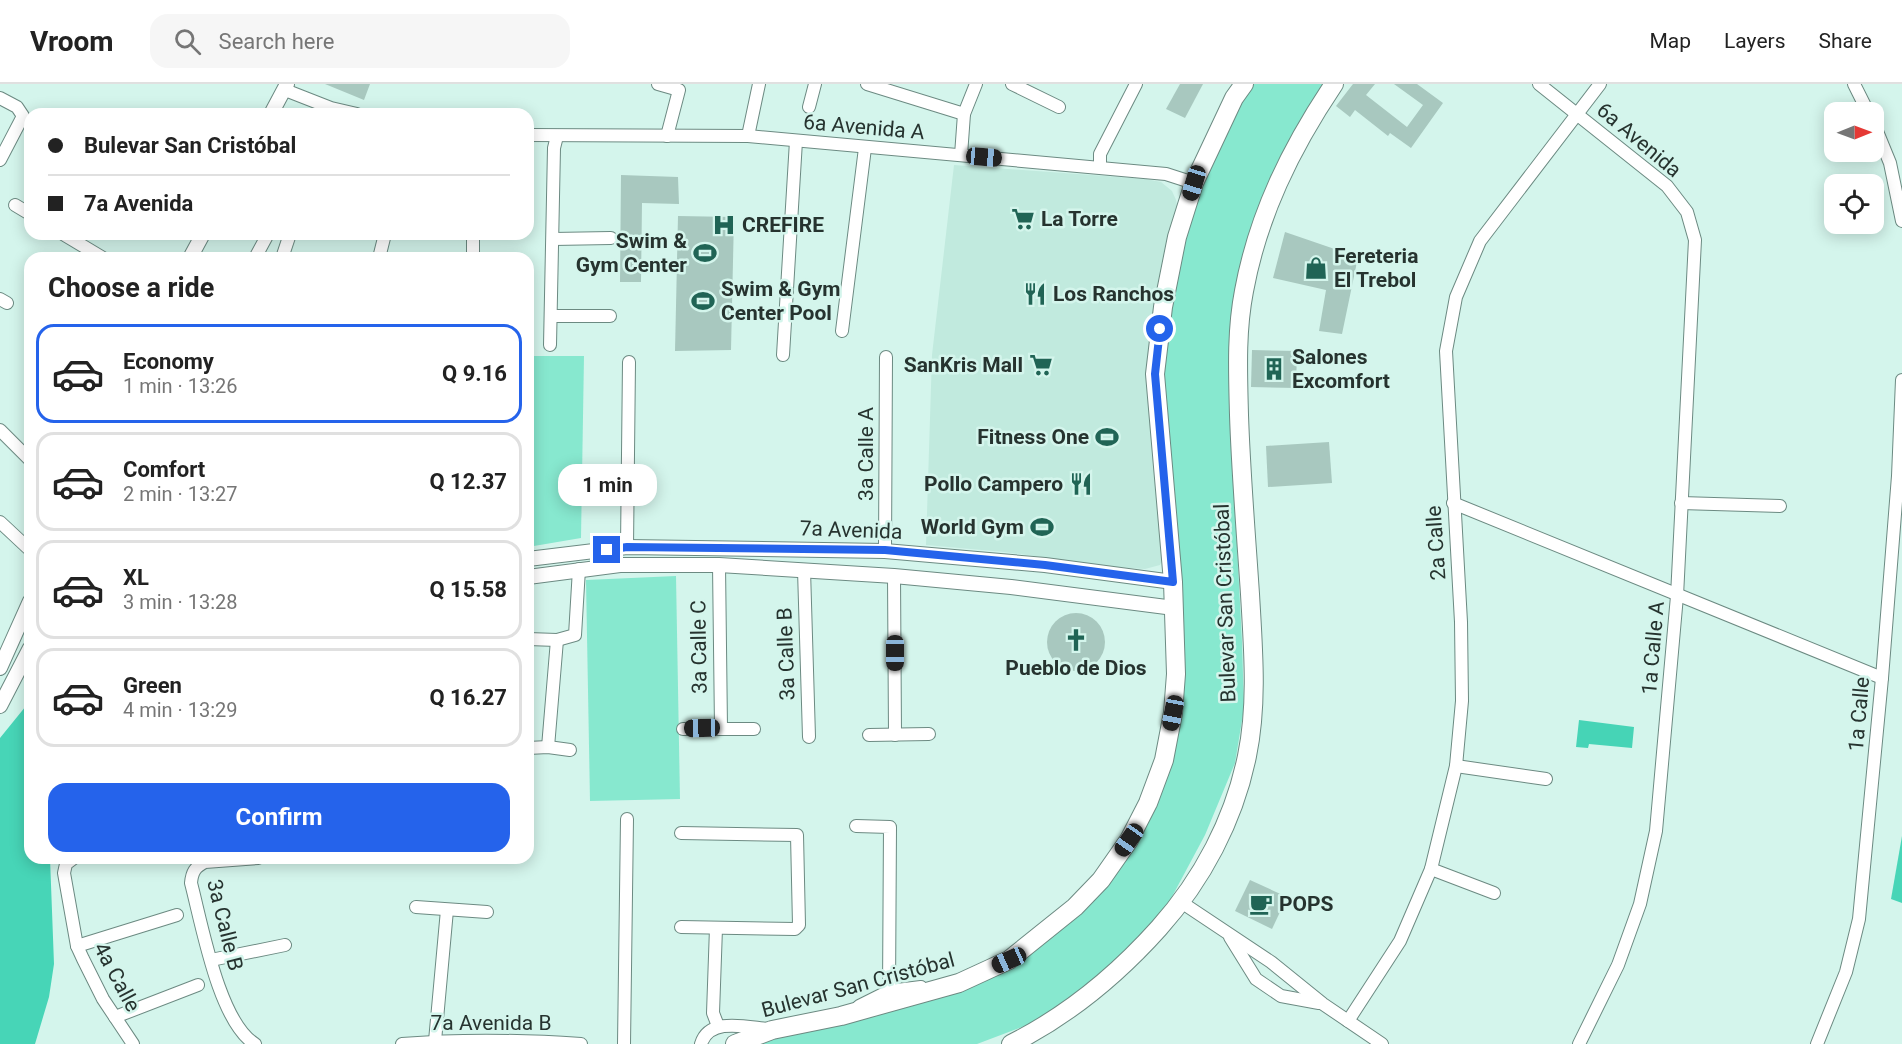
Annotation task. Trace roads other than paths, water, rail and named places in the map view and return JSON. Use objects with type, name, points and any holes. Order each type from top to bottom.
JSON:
[{"type":"main road","name":"Bulevar San Cristóbal","points":[[735,1044],[772,1030],[841,1016],[959,983],[1009,960],[1075,907],[1101,880],[1129,840],[1152,792],[1164,760],[1171,725],[1176,674],[1173,582],[1155,374],[1165,298],[1177,237],[1194,183],[1234,98],[1244,84]]},
{"type":"main road","name":"Bulevar San Cristóbal","points":[[1011,1044],[1074,1007],[1109,980],[1181,902],[1198,878],[1228,817],[1247,756],[1253,699],[1253,641],[1238,375],[1239,329],[1244,291],[1256,238],[1270,200],[1309,122],[1334,84]]},
{"type":"street","points":[[658,84],[679,90],[667,136]]},
{"type":"street","points":[[748,136],[759,84]]},
{"type":"street","points":[[809,107],[815,84]]},
{"type":"street","points":[[867,84],[963,114]]},
{"type":"street","points":[[961,155],[963,114],[976,84]]},
{"type":"street","points":[[1012,84],[1059,107]]},
{"type":"street","points":[[1100,167],[1100,154],[1136,84]]},
{"type":"street","name":"6a Avenida","points":[[1539,84],[1667,186],[1687,212],[1695,240]]},
{"type":"street","name":"2a Calle","points":[[1348,1021],[1400,941],[1431,869],[1456,766],[1462,701],[1461,622],[1446,351],[1456,297],[1480,241],[1600,84]]},
{"type":"street","points":[[1854,84],[1863,102]]},
{"type":"street","points":[[274,108],[286,87],[324,108]]},
{"type":"street","points":[[0,98],[17,107],[23,116],[0,160]]},
{"type":"street","name":"6a Avenida A","points":[[534,135],[748,136],[1100,167],[1166,174],[1194,183]]},
{"type":"street","points":[[550,345],[557,136]]},
{"type":"street","points":[[783,355],[796,141]]},
{"type":"street","points":[[842,331],[865,148]]},
{"type":"street","points":[[1884,148],[1890,163],[1902,221]]},
{"type":"street","points":[[15,205],[24,210]]},
{"type":"street","points":[[553,238],[611,238]]},
{"type":"street","points":[[73,240],[93,252]]},
{"type":"street","name":"1a Calle A","points":[[1579,1044],[1618,965],[1640,904],[1656,831],[1677,596],[1695,240]]},
{"type":"street","points":[[551,316],[610,316]]},
{"type":"street","name":"3a Calle A","points":[[885,550],[886,357]]},
{"type":"street","points":[[627,547],[629,362]]},
{"type":"street","name":"1a Calle","points":[[1817,1044],[1846,972],[1859,919],[1900,475],[1902,380]]},
{"type":"street","points":[[0,430],[24,454]]},
{"type":"street","points":[[1453,503],[1882,678]]},
{"type":"street","points":[[1681,503],[1780,506]]},
{"type":"street","points":[[0,522],[24,544]]},
{"type":"street","name":"7a Avenida","points":[[534,558],[627,547],[885,550],[1013,562],[1173,582]]},
{"type":"street","points":[[1011,587],[1013,562]]},
{"type":"street","name":"7a Avenida","points":[[534,576],[620,565],[804,570],[1011,587],[1174,608]]},
{"type":"street","name":"3a Calle C","points":[[719,566],[721,728]]},
{"type":"street","points":[[534,639],[557,640],[572,636],[577,631],[579,569]]},
{"type":"street","name":"3a Calle B","points":[[804,570],[808,737]]},
{"type":"street","points":[[894,576],[895,735]]},
{"type":"street","points":[[0,668],[24,614]]},
{"type":"street","points":[[548,747],[557,640]]},
{"type":"street","points":[[0,706],[5,685],[24,657]]},
{"type":"street","points":[[683,729],[754,729]]},
{"type":"street","points":[[869,735],[929,734]]},
{"type":"street","points":[[534,748],[570,750]]},
{"type":"street","points":[[1456,766],[1546,779]]},
{"type":"street","points":[[624,1044],[627,819]]},
{"type":"street","points":[[856,826],[887,825],[890,827],[889,991]]},
{"type":"street","points":[[681,833],[795,835],[798,837],[798,927],[681,927]]},
{"type":"street","name":"4a Calle","points":[[66,864],[64,873],[77,946],[114,1017],[133,1044]]},
{"type":"street","name":"3a Calle B","points":[[202,864],[192,873],[191,884],[211,960],[234,1023],[248,1040],[255,1044]]},
{"type":"street","points":[[1431,869],[1494,893]]},
{"type":"street","points":[[1181,902],[1271,962],[1323,1004],[1382,1044]]},
{"type":"street","points":[[416,907],[487,912]]},
{"type":"street","points":[[435,1041],[447,910]]},
{"type":"street","points":[[77,946],[177,915]]},
{"type":"street","points":[[717,928],[713,1013],[718,1026]]},
{"type":"street","points":[[1226,932],[1256,979],[1281,996],[1323,1004]]},
{"type":"street","points":[[211,960],[285,945]]},
{"type":"street","points":[[114,1017],[198,985]]},
{"type":"street","points":[[841,1016],[889,991],[919,987],[940,988]]},
{"type":"street","points":[[701,1044],[706,1035],[718,1026],[772,1030]]},
{"type":"street","name":"7a Avenida B","points":[[402,1044],[435,1041],[536,1041],[581,1044]]},
{"type":"place","name":"La Torre","points":[[1023,219]]},
{"type":"place","name":"CREFIRE","points":[[724,225]]},
{"type":"place","name":"Swim & Gym Center","points":[[705,253]]},
{"type":"place","name":"Fereteria El Trebol","points":[[1316,268]]},
{"type":"place","name":"Los Ranchos","points":[[1035,294]]},
{"type":"place","name":"Swim & Gym Center Pool","points":[[703,301]]},
{"type":"place","name":"SanKris Mall","points":[[1041,365]]},
{"type":"place","name":"Salones Excomfort","points":[[1274,369]]},
{"type":"place","name":"Fitness One","points":[[1107,437]]},
{"type":"place","name":"Pollo Campero","points":[[1081,484]]},
{"type":"place","name":"World Gym","points":[[1042,527]]},
{"type":"place","name":"Pueblo de Dios","points":[[1076,640]]},
{"type":"place","name":"POPS","points":[[1261,904]]}]
